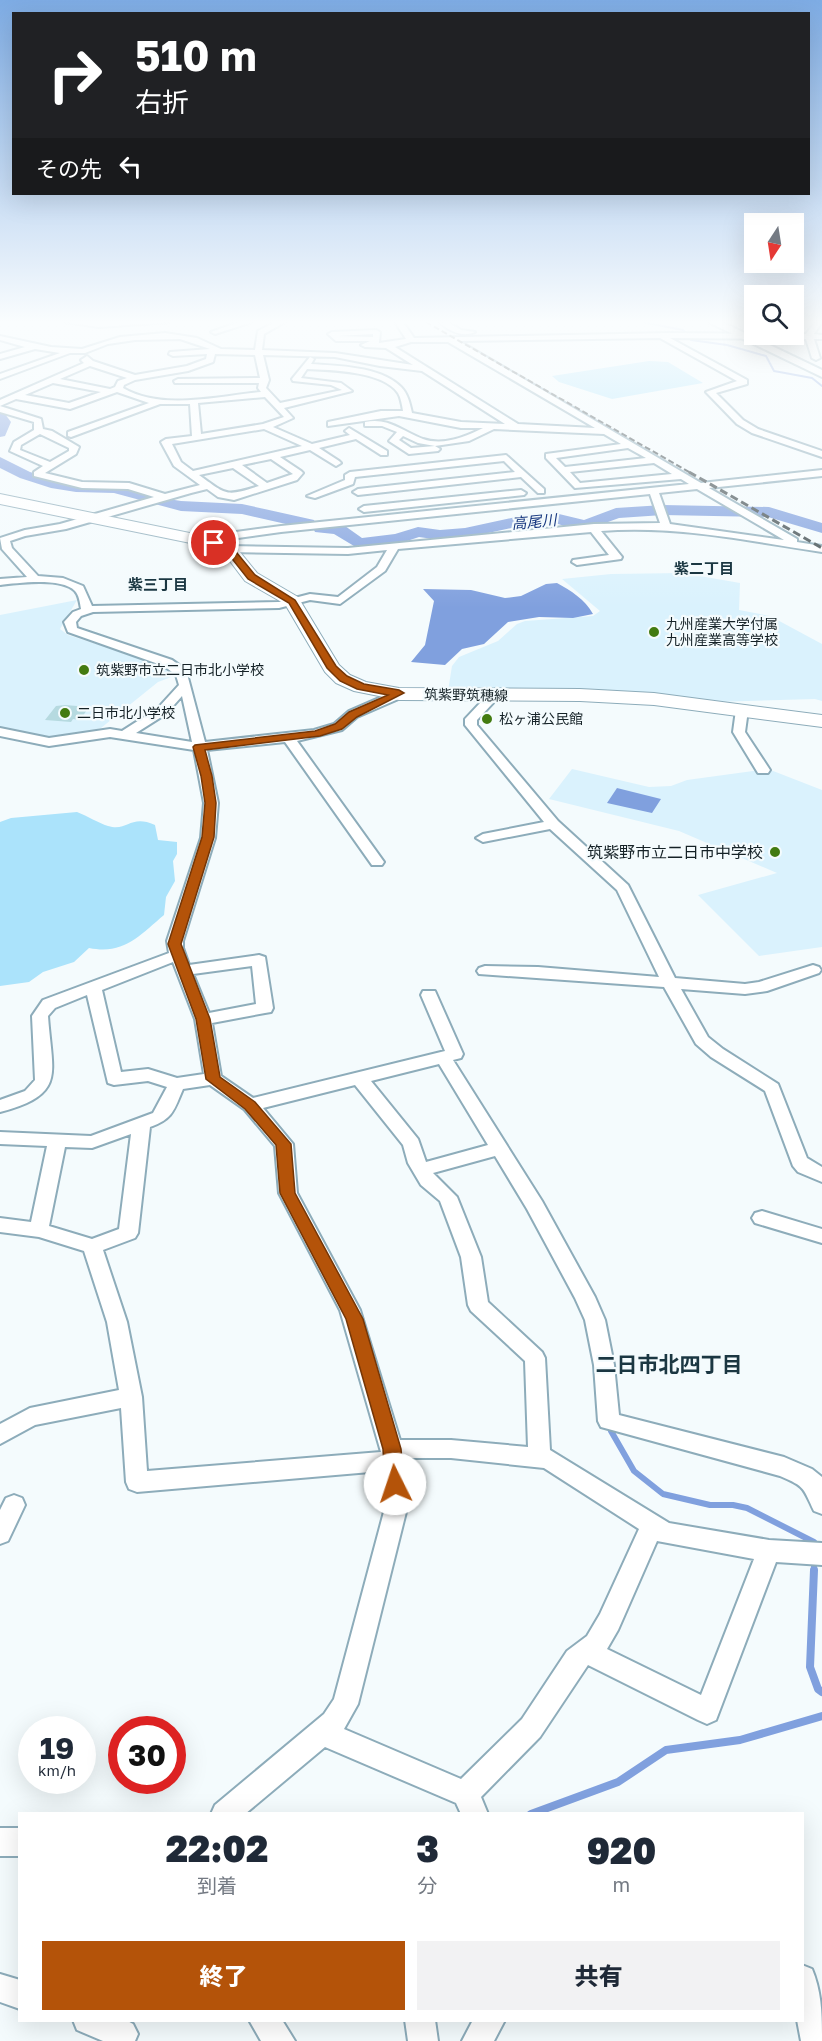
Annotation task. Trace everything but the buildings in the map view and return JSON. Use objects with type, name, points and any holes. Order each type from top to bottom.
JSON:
[{"type":"main road","points":[[0,499],[222,546]]},
{"type":"main road","name":"筑紫野筑穂線","points":[[222,546],[252,577],[292,602],[332,668],[343,679],[361,687],[399,693],[654,699],[822,721]]},
{"type":"street","points":[[30,417],[38,421],[39,431]]},
{"type":"street","points":[[70,439],[123,417]]},
{"type":"street","points":[[195,417],[197,439]]},
{"type":"street","points":[[273,456],[298,473],[294,478],[234,497],[221,495],[177,464],[166,442],[266,427],[288,417]]},
{"type":"street","points":[[365,417],[331,424],[359,436],[384,453]]},
{"type":"street","points":[[424,417],[462,425],[494,428],[585,429],[610,433]]},
{"type":"street","points":[[501,417],[518,428]]},
{"type":"street","points":[[583,417],[730,506],[822,557]]},
{"type":"street","points":[[735,417],[771,438],[822,454]]},
{"type":"street","points":[[343,429],[375,422],[387,423],[423,442],[476,440],[486,444]]},
{"type":"street","points":[[266,427],[313,448],[336,463]]},
{"type":"street","points":[[494,428],[505,434]]},
{"type":"street","points":[[402,432],[394,441],[408,451],[476,440],[494,428]]},
{"type":"street","points":[[49,465],[15,451],[17,444],[39,431],[80,441]]},
{"type":"street","points":[[192,474],[359,436]]},
{"type":"street","points":[[70,439],[74,447],[73,452],[37,474],[82,485],[129,486],[161,496]]},
{"type":"street","points":[[632,445],[549,456],[578,486],[683,476]]},
{"type":"street","points":[[358,492],[350,482],[350,475],[506,458],[541,491],[364,508]]},
{"type":"street","points":[[563,470],[656,460]]},
{"type":"street","points":[[234,464],[266,487]]},
{"type":"street","points":[[222,546],[236,535],[822,473]]},
{"type":"street","points":[[358,492],[523,474]]},
{"type":"street","points":[[312,496],[350,482]]},
{"type":"street","points":[[35,579],[7,549],[4,540],[15,534],[48,531],[95,519],[161,496],[208,486]]},
{"type":"street","points":[[654,491],[666,526]]},
{"type":"street","points":[[358,492],[355,496],[371,520]]},
{"type":"street","points":[[454,499],[462,510]]},
{"type":"street","points":[[222,546],[288,551],[348,551],[594,527],[666,526],[822,549]]},
{"type":"street","points":[[577,562],[617,558],[601,540],[594,527]]},
{"type":"street","points":[[213,1079],[203,1019],[175,941],[208,837],[211,803],[207,776],[182,673],[168,663],[72,630],[69,628],[70,620],[87,609],[279,605],[310,597],[340,601],[381,570],[395,546]]},
{"type":"street","points":[[0,582],[35,579],[65,582],[82,591],[87,609]]},
{"type":"street","points":[[125,735],[162,711],[185,685]]},
{"type":"street","points":[[0,732],[49,742],[104,733],[199,747],[312,735],[338,727],[353,714],[399,693]]},
{"type":"street","points":[[488,695],[487,703],[471,719],[471,725],[553,824],[626,892],[694,1028],[708,1046],[772,1088],[799,1161],[804,1167],[822,1175]]},
{"type":"street","points":[[742,710],[739,732],[763,770]]},
{"type":"street","points":[[289,738],[376,862]]},
{"type":"street","points":[[483,838],[553,824]]},
{"type":"street","points":[[0,1106],[25,1099],[40,1087],[44,1080],[40,1016],[43,1010],[56,999],[93,986],[182,963],[259,960],[265,1008],[203,1019]]},
{"type":"street","points":[[485,971],[745,989],[761,987],[813,970]]},
{"type":"street","points":[[93,986],[114,1080],[148,1075],[177,1084],[213,1079],[250,1106],[284,1144],[288,1193],[350,1310],[392,1455],[396,1508],[345,1704],[333,1723],[226,1812]]},
{"type":"street","points":[[250,1106],[454,1054],[429,995]]},
{"type":"street","points":[[443,1057],[535,1206],[592,1313],[604,1365],[609,1421],[784,1467],[808,1477],[819,1490],[822,1504]]},
{"type":"street","points":[[358,1077],[412,1143],[417,1163],[428,1180],[448,1197],[471,1257],[478,1305],[535,1358],[539,1458]]},
{"type":"street","points":[[0,1138],[92,1142],[141,1125],[164,1112],[177,1084]]},
{"type":"street","points":[[0,1225],[39,1230],[92,1246],[128,1233],[141,1125]]},
{"type":"street","points":[[39,1230],[57,1142]]},
{"type":"street","points":[[422,1170],[499,1148]]},
{"type":"street","points":[[762,1218],[822,1236]]},
{"type":"street","points":[[92,1246],[117,1322],[131,1397],[137,1482],[451,1449],[539,1458],[548,1459],[664,1533],[769,1551],[822,1554]]},
{"type":"street","points":[[0,1435],[30,1417],[131,1397]]},
{"type":"street","points":[[0,1534],[14,1505]]},
{"type":"street","points":[[322,1733],[470,1804],[531,1728],[576,1659],[597,1644],[652,1525]]},
{"type":"street","points":[[587,1652],[707,1711],[769,1551]]},
{"type":"street","points":[[0,1842],[18,1842]]},
{"type":"street","points":[[804,1987],[816,2041]]},
{"type":"street","points":[[0,1988],[18,1994]]},
{"type":"street","points":[[92,2022],[123,2034]]},
{"type":"street","points":[[265,2022],[280,2041]]},
{"type":"street","points":[[420,2022],[423,2041]]},
{"type":"street","points":[[477,2041],[490,2022]]},
{"type":"shaded area","name":"九州産業大学付属 九州産業高等学校","points":[[683,573],[740,583],[739,610],[770,616],[822,644],[822,701],[815,699],[715,702],[590,689],[448,691],[452,666],[459,657],[498,641],[517,624],[525,621],[593,616],[600,611],[562,579],[611,574]]},
{"type":"shaded area","points":[[557,583],[582,600],[593,614],[573,618],[539,617],[508,622],[484,644],[462,649],[445,665],[411,662],[425,645],[434,601],[423,589],[471,590],[505,598],[521,596],[546,584]]},
{"type":"shaded area","name":"筑紫野市立二日市北小学校","points":[[77,600],[60,629],[68,635],[163,665],[174,676],[158,682],[101,728],[71,736],[41,738],[0,728],[0,615]]},
{"type":"shaded area","name":"筑紫野市立二日市中学校","points":[[572,769],[649,787],[671,786],[687,780],[768,769],[822,790],[822,947],[759,956],[698,895],[777,873],[679,831],[549,799]]},
{"type":"shaded area","points":[[617,788],[661,799],[652,813],[607,803]]},
{"type":"shaded area","points":[[77,812],[104,825],[115,827],[140,821],[147,822],[155,825],[158,840],[177,842],[177,854],[173,861],[175,881],[166,897],[164,915],[139,937],[122,946],[112,949],[89,948],[74,962],[43,972],[29,982],[0,986],[0,822],[11,818]]},
{"type":"waterway","name":"高尾川","points":[[0,417],[4,422],[0,433]]},
{"type":"waterway","name":"高尾川","points":[[0,462],[25,475],[51,483],[76,487],[115,488],[148,497]]},
{"type":"waterway","name":"高尾川","points":[[158,501],[181,506],[242,509],[308,524]]},
{"type":"waterway","name":"高尾川","points":[[321,528],[339,530],[359,544],[398,539],[418,532],[440,535],[465,533],[516,522],[559,519],[577,525],[586,525],[616,513],[663,510],[769,512],[822,528]]},
{"type":"waterway","points":[[611,1431],[634,1471],[663,1494],[710,1505],[733,1505],[747,1508],[814,1542]]},
{"type":"waterway","points":[[814,1570],[810,1667],[818,1689],[822,1692]]},
{"type":"waterway","points":[[536,1812],[618,1782],[666,1750],[740,1740],[822,1716]]},
{"type":"railway","points":[[593,417],[691,473]]},
{"type":"railway","points":[[689,472],[822,548]]},
{"type":"place","name":"九州産業大学付属 九州産業高等学校","points":[[654,632]]},
{"type":"place","name":"筑紫野市立二日市北小学校","points":[[84,670]]},
{"type":"place","name":"二日市北小学校","points":[[65,713]]},
{"type":"place","name":"松ヶ浦公民館","points":[[487,719]]},
{"type":"place","name":"筑紫野市立二日市中学校","points":[[775,852]]},
{"type":"district","name":"紫二丁目","points":[[704,569]]},
{"type":"district","name":"紫三丁目","points":[[158,585]]},
{"type":"district","name":"二日市北四丁目","points":[[669,1365]]},
{"type":"route","points":[[214,543],[229,549],[243,569],[252,577],[292,602],[299,610],[332,668],[343,679],[361,687],[399,693],[353,714],[338,727],[316,734],[199,747],[211,803],[208,837],[174,944],[186,970],[203,1019],[213,1079],[250,1106],[284,1144],[288,1193],[354,1319],[392,1449],[395,1484]]}]
